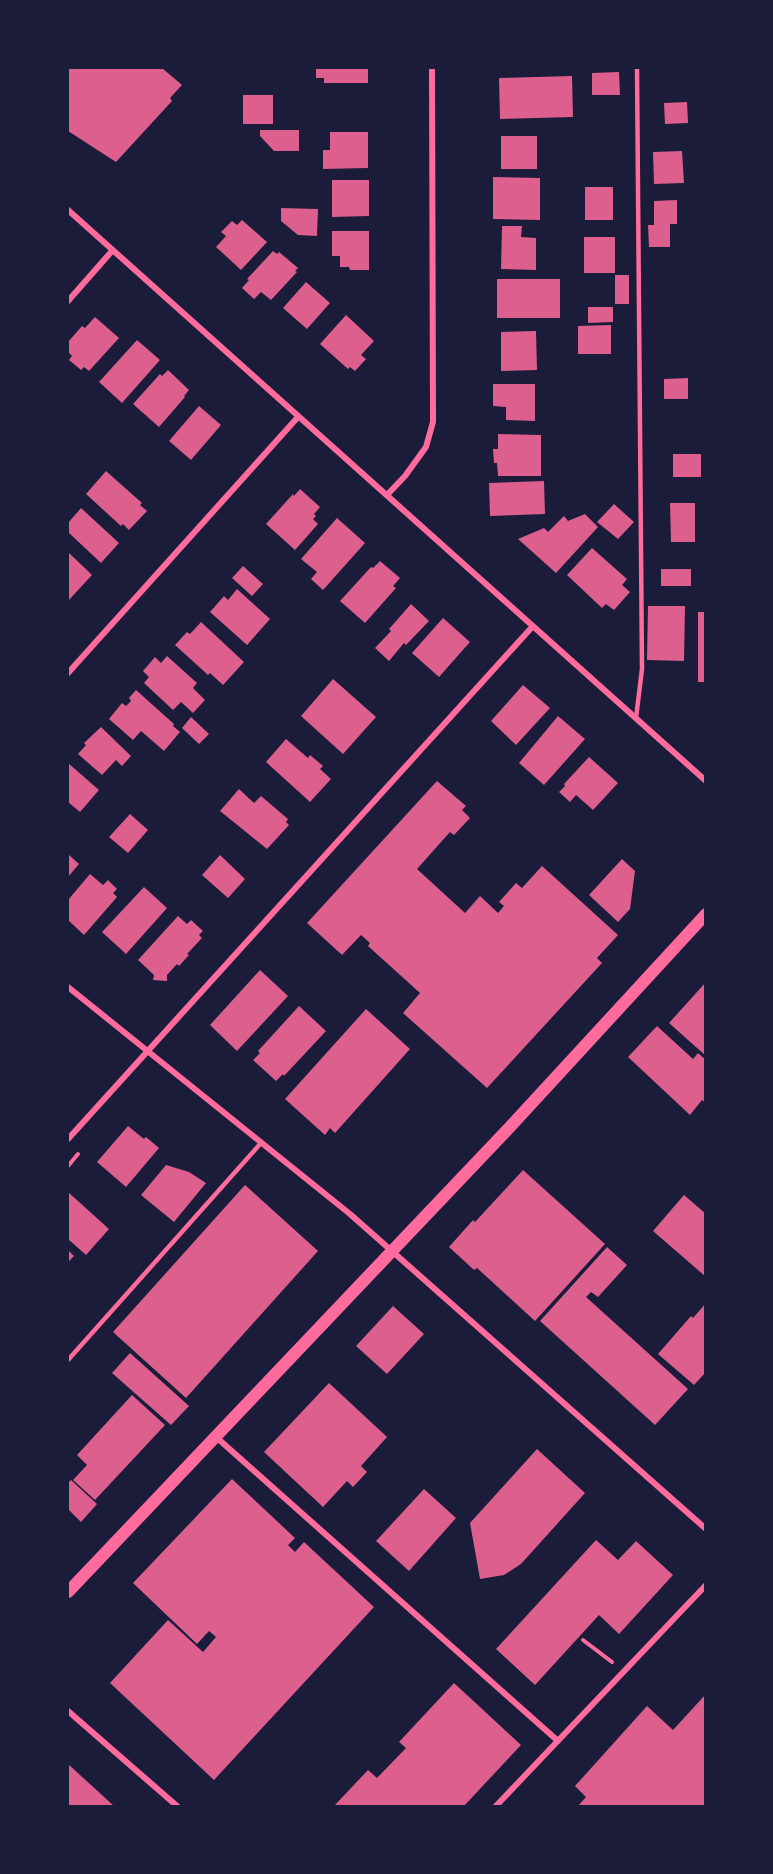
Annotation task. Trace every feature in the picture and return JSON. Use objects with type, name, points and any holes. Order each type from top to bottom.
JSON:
[{"type":"main road","points":[[68,1592],[509,1128],[705,914]]},
{"type":"street","points":[[387,495],[405,476],[426,447],[433,422],[432,68]]},
{"type":"street","points":[[68,210],[705,781]]},
{"type":"street","points":[[68,301],[112,251]]},
{"type":"street","points":[[68,673],[298,417]]},
{"type":"street","points":[[68,1139],[533,626]]},
{"type":"street","points":[[68,987],[350,1214],[705,1529]]},
{"type":"street","points":[[216,1437],[558,1741]]},
{"type":"street","points":[[496,1806],[705,1585]]},
{"type":"street","points":[[68,1711],[177,1806]]},
{"type":"lane","points":[[636,718],[642,669],[637,68]]},
{"type":"lane","points":[[68,1360],[261,1143]]},
{"type":"path","points":[[583,1640],[612,1662]]},
{"type":"building","points":[[68,68],[162,68],[182,85],[170,98],[172,101],[116,162],[68,131]]},
{"type":"building","points":[[316,68],[368,68],[368,83],[324,83],[324,78],[316,78]]},
{"type":"building","points":[[619,72],[620,95],[592,95],[592,73]]},
{"type":"building","points":[[572,76],[573,117],[500,119],[499,78]]},
{"type":"building","points":[[243,95],[273,95],[273,124],[243,124]]},
{"type":"building","points":[[687,102],[688,123],[665,124],[664,103]]},
{"type":"building","points":[[260,130],[299,130],[299,151],[274,151],[260,136]]},
{"type":"building","points":[[330,132],[368,132],[368,168],[323,169],[323,150],[330,150]]},
{"type":"building","points":[[501,136],[537,136],[537,169],[501,169]]},
{"type":"building","points":[[682,151],[684,183],[654,184],[653,152]]},
{"type":"building","points":[[493,177],[540,178],[540,220],[493,219]]},
{"type":"building","points":[[332,180],[369,180],[369,216],[332,217]]},
{"type":"building","points":[[585,187],[613,187],[613,220],[585,220]]},
{"type":"building","points":[[677,200],[677,224],[670,224],[670,247],[649,247],[648,225],[654,225],[654,201]]},
{"type":"building","points":[[281,208],[318,209],[317,236],[298,235],[281,221]]},
{"type":"building","points":[[242,220],[267,242],[241,270],[216,247],[226,236],[221,232],[232,221],[237,225]]},
{"type":"building","points":[[502,226],[522,226],[521,237],[536,238],[536,270],[501,269]]},
{"type":"building","points":[[332,231],[369,231],[369,270],[350,270],[349,267],[340,267],[340,256],[332,256]]},
{"type":"building","points":[[584,237],[615,237],[615,273],[584,273]]},
{"type":"building","points":[[273,251],[277,254],[279,252],[298,268],[295,271],[297,272],[271,300],[261,292],[254,299],[242,288],[249,280],[247,279]]},
{"type":"building","points":[[615,275],[629,275],[629,304],[615,304]]},
{"type":"building","points":[[497,279],[560,279],[560,318],[497,318]]},
{"type":"building","points":[[306,282],[330,303],[307,329],[283,308]]},
{"type":"building","points":[[588,307],[613,307],[613,322],[588,323]]},
{"type":"building","points":[[346,315],[374,341],[361,355],[366,359],[355,371],[350,367],[348,369],[320,344]]},
{"type":"building","points":[[95,317],[119,338],[89,371],[84,367],[81,370],[69,360],[72,356],[68,352],[68,342],[82,326],[85,328]]},
{"type":"building","points":[[611,325],[611,354],[578,354],[578,326]]},
{"type":"building","points":[[536,331],[537,370],[501,371],[501,332]]},
{"type":"building","points":[[137,340],[160,360],[122,403],[99,382]]},
{"type":"building","points":[[168,370],[189,390],[159,427],[133,404],[160,374],[162,376]]},
{"type":"building","points":[[688,378],[688,399],[664,399],[664,379]]},
{"type":"building","points":[[493,384],[535,384],[535,421],[506,420],[506,407],[493,406]]},
{"type":"building","points":[[199,406],[221,425],[191,460],[169,441]]},
{"type":"building","points":[[498,434],[541,435],[541,476],[498,476],[493,449],[498,449]]},
{"type":"building","points":[[673,454],[701,454],[701,477],[673,477]]},
{"type":"building","points":[[106,471],[142,503],[140,505],[147,511],[129,530],[123,524],[121,526],[86,494]]},
{"type":"building","points":[[544,481],[545,514],[490,516],[489,483]]},
{"type":"building","points":[[300,489],[320,507],[313,519],[318,524],[295,550],[266,524]]},
{"type":"building","points":[[670,503],[695,503],[695,542],[671,542]]},
{"type":"building","points":[[614,504],[634,522],[618,539],[597,522]]},
{"type":"building","points":[[81,508],[119,543],[101,563],[68,532],[68,523]]},
{"type":"building","points":[[585,514],[598,527],[556,573],[518,539],[544,528],[548,532],[564,516],[568,521]]},
{"type":"building","points":[[337,518],[365,543],[323,590],[311,579],[317,572],[301,559]]},
{"type":"building","points":[[592,548],[627,579],[622,585],[630,592],[614,610],[606,604],[602,608],[567,575]]},
{"type":"building","points":[[68,552],[92,575],[68,601]]},
{"type":"building","points":[[380,561],[400,578],[393,586],[396,588],[365,623],[340,601],[371,567],[373,568]]},
{"type":"building","points":[[243,566],[263,584],[252,596],[232,578]]},
{"type":"building","points":[[661,569],[691,569],[691,586],[661,586]]},
{"type":"building","points":[[237,589],[270,619],[247,645],[210,612],[224,596],[228,600]]},
{"type":"building","points":[[411,604],[429,621],[406,645],[404,643],[389,661],[375,648]]},
{"type":"building","points":[[648,606],[685,606],[684,661],[647,660]]},
{"type":"building","points":[[698,612],[706,612],[706,682],[698,682]]},
{"type":"building","points":[[443,618],[470,642],[439,677],[412,653]]},
{"type":"building","points":[[201,622],[244,662],[223,685],[210,673],[208,675],[175,645]]},
{"type":"building","points":[[167,656],[197,683],[193,688],[205,700],[193,713],[181,702],[173,710],[144,683],[149,677],[143,671],[155,657],[161,663]]},
{"type":"building","points":[[333,679],[376,717],[343,754],[301,716]]},
{"type":"building","points":[[523,685],[550,708],[516,745],[491,721]]},
{"type":"building","points":[[136,690],[180,732],[164,751],[141,731],[133,740],[109,719],[122,703],[126,706],[131,701],[129,698]]},
{"type":"building","points":[[558,716],[585,739],[544,785],[519,763]]},
{"type":"building","points":[[191,717],[209,734],[199,744],[182,728]]},
{"type":"building","points":[[101,727],[131,756],[122,766],[116,760],[102,775],[78,754],[86,745],[84,743]]},
{"type":"building","points":[[286,739],[308,758],[310,755],[323,766],[320,769],[331,779],[310,802],[266,762]]},
{"type":"building","points":[[589,757],[618,783],[593,810],[576,795],[570,802],[559,792]]},
{"type":"building","points":[[68,763],[99,790],[80,812],[68,802]]},
{"type":"building","points":[[437,781],[466,806],[462,810],[470,818],[454,835],[450,832],[417,869],[465,913],[480,896],[498,913],[504,906],[499,902],[516,883],[522,888],[542,866],[618,935],[597,958],[602,963],[487,1088],[403,1013],[420,993],[368,946],[370,943],[361,935],[342,955],[307,923]]},
{"type":"building","points":[[239,789],[254,803],[261,796],[288,819],[286,822],[289,825],[267,849],[220,811]]},
{"type":"building","points":[[130,814],[148,830],[128,853],[109,837]]},
{"type":"building","points":[[68,854],[79,864],[68,877]]},
{"type":"building","points":[[220,855],[245,879],[228,898],[202,875]]},
{"type":"building","points":[[622,859],[635,871],[630,909],[618,922],[589,895]]},
{"type":"building","points":[[90,874],[103,885],[108,880],[117,889],[113,893],[117,897],[84,935],[68,920],[68,900]]},
{"type":"building","points":[[144,887],[167,908],[126,954],[102,932]]},
{"type":"building","points":[[178,916],[187,924],[191,920],[203,931],[199,935],[202,938],[179,966],[177,964],[167,975],[167,981],[153,980],[154,975],[138,960]]},
{"type":"building","points":[[260,970],[288,996],[237,1051],[210,1025]]},
{"type":"building","points":[[706,982],[706,1056],[669,1023]]},
{"type":"building","points":[[299,1006],[326,1031],[284,1076],[283,1074],[276,1081],[253,1060],[260,1053],[258,1051]]},
{"type":"building","points":[[366,1009],[410,1049],[335,1133],[330,1128],[325,1135],[285,1099]]},
{"type":"building","points":[[657,1026],[693,1059],[698,1053],[706,1060],[706,1103],[702,1100],[690,1115],[628,1057]]},
{"type":"building","points":[[128,1126],[159,1148],[126,1187],[97,1162]]},
{"type":"building","points":[[166,1165],[189,1172],[206,1183],[174,1222],[141,1195]]},
{"type":"building","points":[[523,1170],[605,1244],[535,1321],[477,1268],[474,1270],[449,1247]]},
{"type":"building","points":[[245,1185],[318,1251],[186,1398],[113,1332]]},
{"type":"building","points":[[68,1192],[109,1229],[86,1255],[68,1239]]},
{"type":"building","points":[[684,1195],[706,1214],[706,1277],[653,1231]]},
{"type":"building","points":[[607,1247],[627,1265],[598,1297],[591,1292],[586,1297],[688,1389],[655,1425],[540,1321]]},
{"type":"building","points":[[68,1250],[74,1256],[68,1262]]},
{"type":"building","points":[[706,1303],[706,1372],[694,1385],[658,1354],[691,1316],[693,1318]]},
{"type":"building","points":[[393,1306],[424,1334],[387,1374],[356,1346]]},
{"type":"building","points":[[130,1353],[189,1406],[171,1425],[112,1373]]},
{"type":"building","points":[[329,1383],[387,1437],[361,1466],[367,1472],[353,1487],[347,1481],[323,1507],[264,1452]]},
{"type":"building","points":[[132,1395],[165,1425],[95,1500],[73,1480],[87,1465],[77,1455]]},
{"type":"building","points":[[537,1449],[585,1493],[521,1564],[504,1575],[480,1579],[470,1523]]},
{"type":"building","points":[[232,1479],[295,1538],[288,1545],[295,1552],[304,1542],[374,1607],[214,1780],[110,1683],[168,1620],[203,1652],[216,1637],[209,1631],[197,1644],[133,1583]]},
{"type":"building","points":[[71,1480],[97,1504],[81,1522],[68,1509],[68,1483]]},
{"type":"building","points":[[424,1489],[456,1518],[409,1571],[376,1541]]},
{"type":"building","points":[[596,1540],[618,1560],[636,1541],[673,1575],[619,1634],[599,1615],[535,1685],[496,1649]]},
{"type":"building","points":[[454,1683],[521,1745],[464,1806],[334,1806],[368,1770],[377,1778],[406,1748],[399,1742]]},
{"type":"building","points":[[706,1694],[706,1806],[578,1806],[586,1797],[575,1786],[647,1706],[673,1730]]},
{"type":"building","points":[[68,1764],[114,1806],[68,1806]]}]
